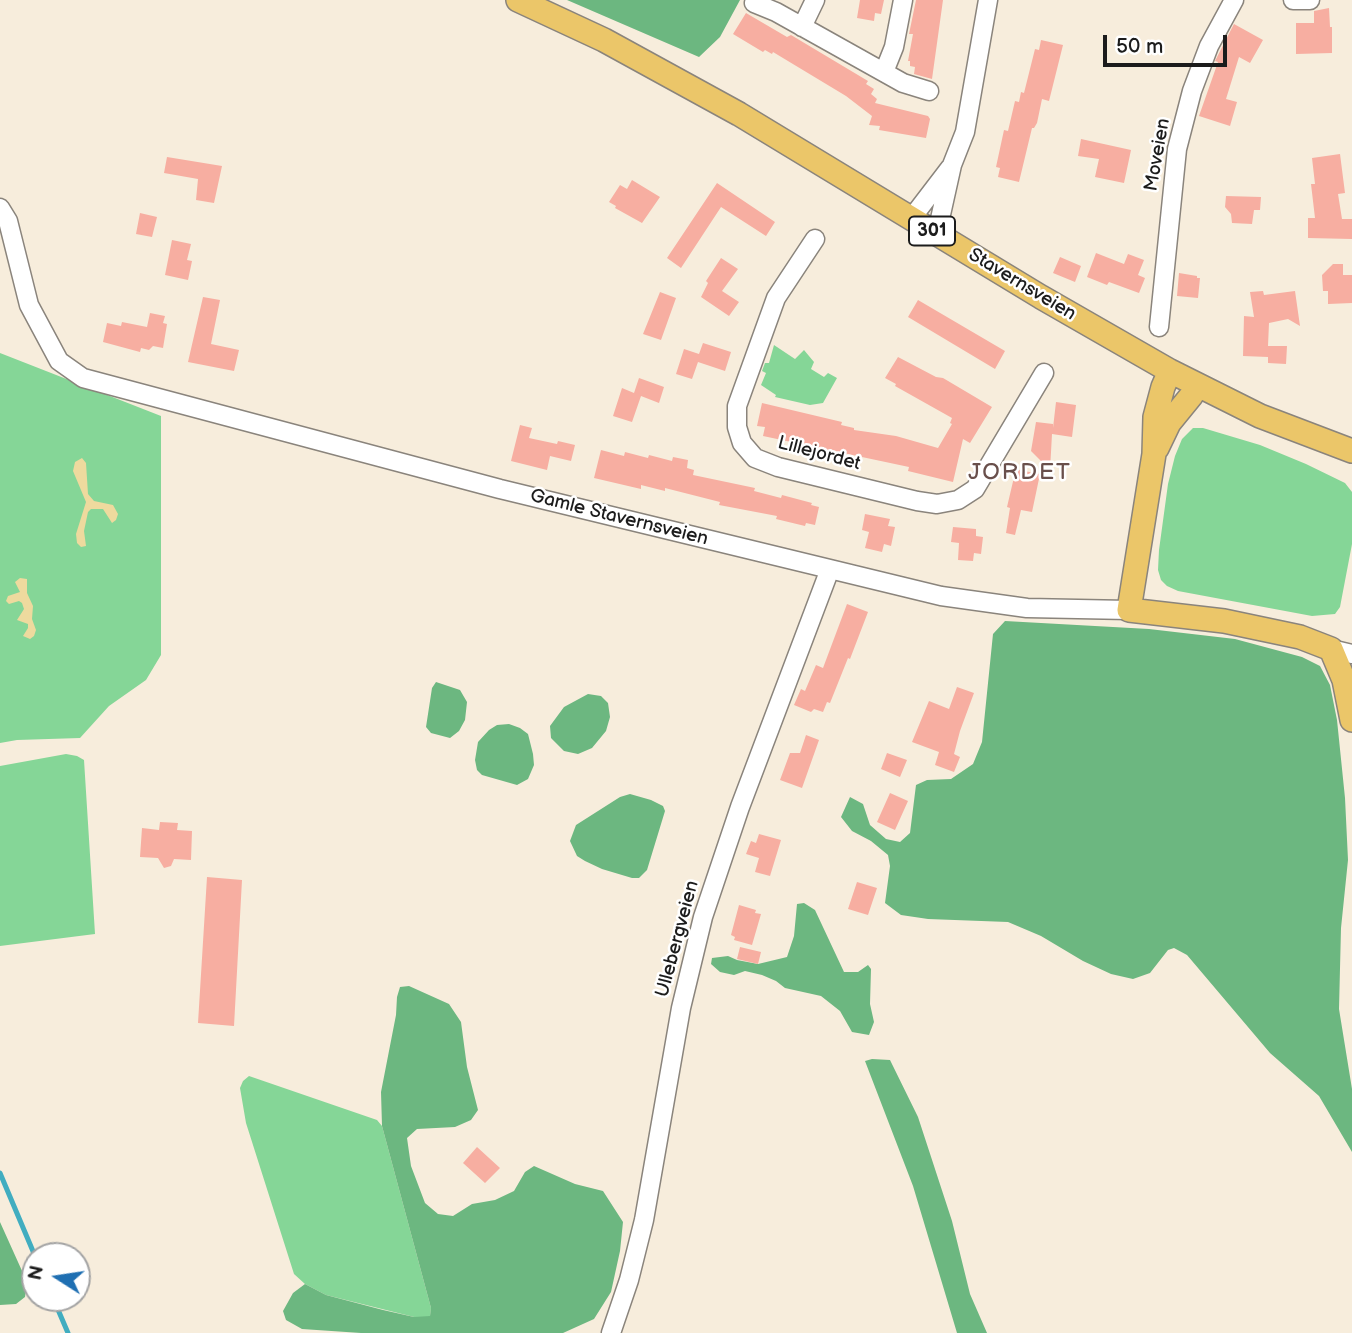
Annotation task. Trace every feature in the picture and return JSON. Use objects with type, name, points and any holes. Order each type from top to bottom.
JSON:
[{"type":"main road","name":"Stavernsveien","points":[[518,0],[641,59],[739,114],[911,219],[1197,386],[1272,421],[1352,451]]},
{"type":"main road","points":[[1129,610],[1154,454],[1155,417],[1170,371]]},
{"type":"main road","points":[[1154,454],[1169,423],[1197,386]]},
{"type":"main road","name":"Gamle Stavernsveien","points":[[1129,610],[1224,621],[1300,637],[1342,652]]},
{"type":"main road","points":[[1342,652],[1352,720]]},
{"type":"street","points":[[802,27],[814,0]]},
{"type":"street","points":[[884,72],[894,47],[903,0]]},
{"type":"street","points":[[933,232],[940,219],[952,165],[965,132],[988,0]]},
{"type":"street","name":"Moveien","points":[[1159,327],[1177,149],[1192,91],[1209,47],[1234,0]]},
{"type":"street","points":[[1293,0],[1310,0]]},
{"type":"street","points":[[754,3],[903,83],[929,91]]},
{"type":"street","points":[[911,219],[952,165]]},
{"type":"street","name":"Gamle Stavernsveien","points":[[0,208],[8,221],[29,305],[59,361],[83,378],[488,486],[941,596],[992,605],[1055,610],[1129,610]]},
{"type":"street","name":"Lillejordet","points":[[815,239],[776,298],[737,406],[737,427],[742,443],[755,458],[778,467],[918,501],[937,504],[958,500],[975,489],[1044,373]]},
{"type":"street","name":"Ullebergveien","points":[[611,1333],[629,1280],[644,1220],[681,1008],[703,917],[740,807],[830,569]]},
{"type":"green space","points":[[567,0],[740,0],[720,37],[699,57]]},
{"type":"green space","points":[[774,345],[795,359],[804,350],[814,362],[811,369],[824,377],[828,373],[837,378],[823,403],[810,405],[775,397],[776,395],[761,385],[766,373],[762,371],[765,363],[769,363]]},
{"type":"green space","points":[[0,353],[161,416],[161,655],[146,680],[109,706],[80,738],[0,743]]},
{"type":"green space","points":[[1193,428],[1203,428],[1260,445],[1345,483],[1352,492],[1352,544],[1340,607],[1335,614],[1312,616],[1178,591],[1161,580],[1158,570],[1159,550],[1168,484],[1182,439]]},
{"type":"green space","points":[[1005,621],[1149,629],[1235,639],[1302,657],[1320,666],[1330,685],[1337,720],[1345,798],[1348,860],[1341,928],[1339,1009],[1352,1089],[1352,1152],[1319,1096],[1270,1053],[1187,955],[1174,948],[1168,950],[1150,973],[1133,979],[1111,974],[1041,936],[1008,922],[928,919],[901,915],[885,903],[890,866],[888,855],[871,841],[852,831],[841,817],[850,797],[863,804],[870,825],[886,839],[900,842],[910,833],[916,785],[927,780],[951,779],[973,764],[982,742],[993,634]]},
{"type":"green space","points":[[436,682],[460,690],[467,702],[465,720],[459,731],[450,738],[431,733],[426,727],[432,688]]},
{"type":"green space","points":[[588,694],[601,696],[608,703],[610,717],[606,731],[592,748],[578,754],[564,751],[551,738],[550,726],[564,707]]},
{"type":"green space","points":[[509,724],[528,734],[533,754],[534,765],[528,779],[517,785],[482,775],[477,770],[475,760],[478,742],[489,730],[497,725]]},
{"type":"green space","points":[[66,754],[84,760],[95,934],[0,946],[0,766]]},
{"type":"green space","points":[[630,794],[651,800],[663,806],[665,811],[647,870],[639,878],[602,869],[585,861],[577,856],[570,841],[576,825],[620,797]]},
{"type":"green space","points":[[804,903],[815,910],[844,972],[858,972],[868,965],[871,969],[870,1004],[874,1022],[869,1035],[852,1032],[840,1011],[821,996],[785,988],[762,975],[745,971],[734,975],[720,972],[711,964],[712,958],[728,956],[758,964],[787,957],[794,936],[797,904]]},
{"type":"green space","points":[[409,986],[449,1004],[461,1022],[467,1067],[478,1110],[471,1120],[455,1127],[417,1129],[407,1138],[411,1166],[425,1203],[438,1214],[453,1216],[472,1204],[495,1200],[514,1191],[525,1172],[534,1166],[575,1184],[603,1191],[623,1222],[611,1292],[594,1319],[563,1333],[361,1333],[302,1329],[286,1320],[283,1311],[293,1293],[305,1284],[326,1295],[383,1310],[414,1317],[430,1316],[431,1308],[382,1126],[381,1092],[397,997],[400,987]]},
{"type":"green space","points":[[890,1060],[918,1117],[952,1221],[970,1294],[987,1333],[957,1333],[913,1186],[865,1061]]},
{"type":"green space","points":[[249,1076],[377,1120],[382,1126],[431,1308],[430,1317],[414,1317],[326,1295],[305,1284],[294,1274],[246,1123],[240,1088]]},
{"type":"green space","points":[[0,1222],[21,1269],[21,1300],[16,1304],[0,1305]]},
{"type":"sand","points":[[82,458],[86,463],[88,494],[94,501],[113,505],[118,514],[112,523],[103,509],[91,509],[84,531],[86,546],[81,547],[77,543],[76,534],[86,502],[73,471],[75,462]]},
{"type":"sand","points":[[20,578],[27,579],[27,593],[33,606],[32,619],[36,630],[30,639],[23,636],[28,624],[17,620],[24,609],[22,603],[19,601],[9,604],[6,601],[8,596],[20,592],[15,582]]},
{"type":"building","points":[[860,0],[884,0],[881,14],[875,13],[874,21],[857,18]]},
{"type":"building","points":[[916,0],[943,0],[932,79],[914,74],[915,67],[910,66],[908,61],[913,34],[909,34]]},
{"type":"building","points":[[1329,8],[1332,53],[1296,54],[1296,23],[1314,23],[1314,11]]},
{"type":"building","points":[[746,13],[787,37],[791,35],[868,81],[866,84],[874,89],[871,94],[877,99],[875,103],[928,116],[930,119],[926,138],[879,130],[880,126],[869,125],[872,116],[846,96],[773,52],[763,52],[733,34]]},
{"type":"building","points":[[1234,24],[1263,40],[1250,63],[1239,57],[1226,99],[1237,102],[1230,126],[1199,116],[1218,62],[1215,61]]},
{"type":"building","points":[[1041,40],[1063,45],[1049,101],[1042,99],[1037,123],[1032,128],[1019,182],[998,177],[1000,168],[996,167],[1004,130],[1008,131],[1015,101],[1019,102],[1021,92],[1024,93],[1035,49],[1039,50]]},
{"type":"building","points":[[1081,139],[1131,150],[1124,183],[1095,177],[1099,159],[1078,156]]},
{"type":"building","points":[[1340,154],[1345,193],[1338,194],[1342,219],[1352,219],[1352,239],[1308,238],[1308,218],[1315,218],[1311,184],[1315,184],[1312,158]]},
{"type":"building","points":[[167,157],[222,166],[214,203],[196,200],[198,179],[164,173]]},
{"type":"building","points":[[632,180],[660,197],[642,223],[609,202],[620,185],[627,189]]},
{"type":"building","points":[[717,183],[775,222],[766,236],[721,207],[681,268],[667,258]]},
{"type":"building","points":[[1226,196],[1261,197],[1260,210],[1254,210],[1252,224],[1232,223],[1231,214],[1225,207]]},
{"type":"building","points":[[140,213],[157,217],[152,237],[136,234]]},
{"type":"building","points":[[172,240],[191,244],[187,260],[192,261],[188,280],[165,275]]},
{"type":"building","points":[[1096,253],[1124,264],[1128,254],[1144,260],[1138,275],[1145,278],[1139,293],[1087,277]]},
{"type":"building","points":[[1060,257],[1081,266],[1075,282],[1053,273]]},
{"type":"building","points":[[721,258],[738,269],[722,291],[739,302],[729,316],[701,297],[708,283],[706,281]]},
{"type":"building","points":[[1333,264],[1343,264],[1343,275],[1352,275],[1352,303],[1328,304],[1328,291],[1323,291],[1322,275]]},
{"type":"building","points":[[1179,273],[1200,278],[1198,298],[1177,296]]},
{"type":"building","points":[[1263,291],[1264,295],[1295,291],[1300,326],[1288,319],[1269,323],[1268,346],[1287,346],[1286,364],[1268,363],[1268,357],[1243,356],[1244,316],[1254,317],[1250,292]]},
{"type":"building","points":[[660,292],[676,298],[661,340],[643,334]]},
{"type":"building","points":[[203,297],[220,300],[211,344],[239,350],[234,371],[188,362]]},
{"type":"building","points":[[918,300],[1005,351],[995,369],[908,317]]},
{"type":"building","points":[[150,313],[165,316],[163,323],[167,324],[163,348],[141,348],[140,352],[103,342],[107,323],[121,326],[122,322],[147,327]]},
{"type":"building","points":[[703,343],[731,352],[725,371],[698,362],[692,379],[676,374],[684,349],[699,354]]},
{"type":"building","points":[[898,357],[943,378],[992,407],[970,443],[963,439],[953,482],[908,471],[909,467],[763,436],[765,427],[757,426],[762,403],[842,422],[841,425],[854,430],[896,436],[938,448],[952,424],[952,418],[885,378]]},
{"type":"building","points":[[639,378],[664,387],[659,403],[641,396],[632,422],[613,416],[622,388],[634,393]]},
{"type":"building","points":[[1056,402],[1076,405],[1072,437],[1052,434],[1050,470],[1031,451],[1036,422],[1053,424],[1053,428]]},
{"type":"building","points":[[520,425],[532,428],[529,438],[575,445],[571,461],[550,456],[547,470],[511,461]]},
{"type":"building","points":[[601,450],[624,456],[625,452],[648,458],[649,455],[672,461],[673,457],[688,460],[687,468],[694,470],[693,475],[755,488],[754,491],[781,498],[782,495],[812,503],[811,505],[819,507],[815,525],[806,523],[805,526],[776,519],[777,516],[719,505],[720,502],[665,488],[665,491],[641,485],[641,489],[594,478]]},
{"type":"building","points":[[1019,470],[1040,474],[1032,512],[1021,510],[1015,535],[1006,533],[1010,508],[1007,507],[1015,473]]},
{"type":"building","points":[[865,514],[890,519],[888,526],[895,527],[891,546],[884,544],[882,552],[865,548],[869,532],[862,530]]},
{"type":"building","points":[[953,527],[976,529],[976,536],[983,537],[981,554],[974,553],[973,561],[958,560],[959,543],[951,542]]},
{"type":"building","points":[[847,604],[868,612],[830,703],[827,702],[823,712],[814,709],[811,712],[794,705],[801,689],[805,691],[816,665],[823,668]]},
{"type":"building","points":[[957,687],[974,693],[954,754],[960,757],[954,772],[935,765],[939,752],[912,742],[929,701],[949,709]]},
{"type":"building","points":[[806,735],[819,740],[802,788],[780,780],[790,753],[800,753]]},
{"type":"building","points":[[887,753],[907,760],[900,777],[881,769]]},
{"type":"building","points":[[890,793],[908,801],[895,830],[877,822]]},
{"type":"building","points":[[160,822],[178,823],[177,830],[192,831],[191,860],[174,859],[171,866],[164,868],[158,858],[140,857],[142,828],[159,830]]},
{"type":"building","points":[[759,834],[781,840],[770,876],[755,872],[759,858],[746,854],[751,841],[756,843]]},
{"type":"building","points":[[207,877],[242,880],[234,1026],[198,1023]]},
{"type":"building","points":[[857,882],[877,888],[868,915],[848,909]]},
{"type":"building","points":[[739,905],[761,914],[752,945],[734,940],[735,937],[731,935]]},
{"type":"building","points":[[740,947],[761,952],[758,964],[737,959]]},
{"type":"building","points":[[477,1147],[500,1168],[485,1183],[463,1163]]},
{"type":"waterway","points":[[0,1173],[29,1242]]},
{"type":"waterway","points":[[59,1312],[68,1333]]},
{"type":"district","name":"JORDET","points":[[1020,473]]}]
